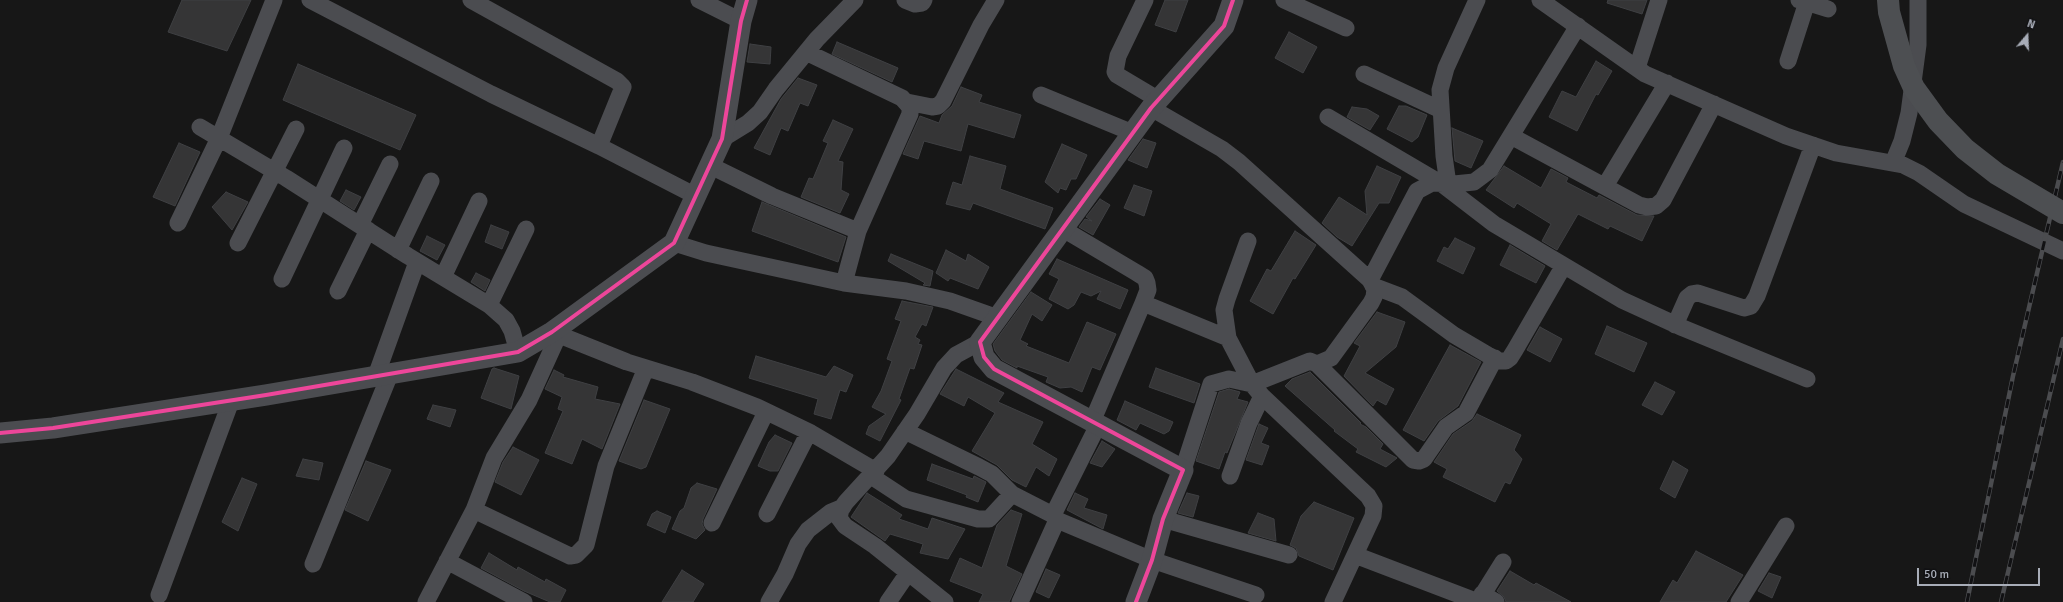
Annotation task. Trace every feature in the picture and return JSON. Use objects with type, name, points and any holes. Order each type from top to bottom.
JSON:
[{"type":"main road","points":[[1888,0],[1889,12],[1904,66],[1914,88],[1938,121],[1965,149],[1997,174],[2063,213]]},
{"type":"street","points":[[178,223],[219,138],[274,0]]},
{"type":"street","points":[[310,0],[491,94],[599,146],[696,196]]},
{"type":"street","points":[[471,0],[617,81],[623,87],[599,146]]},
{"type":"street","points":[[699,0],[741,21]]},
{"type":"street","points":[[0,433],[53,428],[231,401],[518,352],[556,333],[674,243],[711,166],[722,139],[741,21],[747,0]]},
{"type":"street","points":[[722,139],[748,123],[760,112],[776,89],[806,52],[855,0]]},
{"type":"street","points":[[905,0],[915,4],[922,3],[924,0]]},
{"type":"street","points":[[806,52],[907,102],[932,107],[938,106],[943,101],[981,25],[996,0]]},
{"type":"street","points":[[1145,0],[1118,56],[1115,72],[1117,75],[1155,104],[1239,162],[1372,283],[1402,296],[1454,335],[1495,358],[1506,361],[1510,358],[1563,267]]},
{"type":"street","points":[[945,602],[875,546],[845,526],[839,518],[843,507],[873,474],[905,431],[944,368],[956,355],[980,342],[1155,104],[1224,26],[1233,0]]},
{"type":"street","points":[[1284,0],[1346,28]]},
{"type":"street","points":[[1445,184],[1440,90],[1442,78],[1477,0]]},
{"type":"street","points":[[1540,0],[1637,68],[1667,84],[1786,136],[1836,153],[1903,165],[1919,173],[1964,204],[2063,251]]},
{"type":"street","points":[[1637,68],[1659,0]]},
{"type":"street","points":[[1894,163],[1902,141],[1909,113],[1918,45],[1918,0]]},
{"type":"street","points":[[1788,61],[1803,1],[1828,9]]},
{"type":"street","points":[[1372,283],[1417,191],[1432,184],[1474,182],[1490,170],[1578,26]]},
{"type":"street","points":[[1364,74],[1442,110]]},
{"type":"street","points":[[1605,186],[1667,84]]},
{"type":"street","points":[[1041,95],[1133,133]]},
{"type":"street","points":[[844,283],[858,231],[910,114],[907,102]]},
{"type":"street","points":[[1511,136],[1639,205],[1656,206],[1663,200],[1714,104]]},
{"type":"street","points":[[1328,117],[1445,184],[1494,224],[1563,267],[1622,300],[1807,380]]},
{"type":"street","points":[[200,127],[321,200],[417,262],[489,304],[506,320],[512,331],[518,352]]},
{"type":"street","points":[[238,243],[296,129]]},
{"type":"street","points":[[1675,324],[1687,298],[1692,294],[1698,293],[1744,308],[1751,306],[1757,296],[1813,145]]},
{"type":"street","points":[[282,279],[321,200],[344,148]]},
{"type":"street","points":[[338,291],[390,164]]},
{"type":"street","points":[[711,166],[772,196],[858,231]]},
{"type":"street","points":[[398,250],[431,181]]},
{"type":"street","points":[[443,277],[480,202]]},
{"type":"street","points":[[489,304],[526,229]]},
{"type":"street","points":[[1020,602],[1095,423],[1148,290],[1145,278],[1063,229]]},
{"type":"street","points":[[1248,241],[1226,299],[1224,310],[1228,338],[1257,390],[1368,496],[1374,506],[1373,516],[1332,602]]},
{"type":"street","points":[[674,243],[706,253],[844,283],[906,291],[950,301],[998,318]]},
{"type":"street","points":[[313,564],[383,375],[417,262]]},
{"type":"street","points":[[1317,364],[1331,358],[1371,303],[1374,297],[1375,289],[1372,283]]},
{"type":"street","points":[[1143,303],[1228,338]]},
{"type":"street","points":[[556,333],[627,362],[692,382],[766,412],[809,432],[873,474],[906,500],[978,519],[989,519],[1012,494]]},
{"type":"street","points":[[426,602],[474,510],[494,458],[529,400],[556,333]]},
{"type":"street","points":[[980,342],[984,357],[994,369],[1183,470]]},
{"type":"street","points":[[1230,476],[1249,423],[1257,390],[1310,361],[1317,364],[1413,460],[1419,461],[1424,459],[1446,427],[1466,413],[1495,358]]},
{"type":"street","points":[[474,510],[570,556],[581,552],[586,545],[606,466],[646,368]]},
{"type":"street","points":[[1136,602],[1152,560],[1164,519],[1183,470],[1211,384],[1229,379],[1257,390]]},
{"type":"street","points":[[159,595],[231,401]]},
{"type":"street","points":[[712,523],[766,412]]},
{"type":"street","points":[[905,431],[992,474],[1012,494],[1055,518],[1152,560],[1256,595]]},
{"type":"street","points":[[767,514],[809,432]]},
{"type":"street","points":[[769,602],[785,574],[798,544],[808,530],[831,512],[843,507]]},
{"type":"street","points":[[1164,519],[1289,555]]},
{"type":"street","points":[[1739,602],[1786,526]]},
{"type":"street","points":[[1355,555],[1484,600],[1503,562]]},
{"type":"street","points":[[447,561],[524,602]]},
{"type":"street","points":[[888,602],[908,573]]},
{"type":"building","points":[[182,0],[251,0],[227,51],[168,32]]},
{"type":"building","points":[[1165,0],[1188,0],[1176,32],[1155,25]]},
{"type":"building","points":[[1608,0],[1647,0],[1642,14],[1607,3]]},
{"type":"building","points":[[1289,32],[1317,47],[1303,73],[1275,58]]},
{"type":"building","points":[[837,42],[898,68],[892,82],[832,54]]},
{"type":"building","points":[[750,44],[771,47],[770,64],[747,62]]},
{"type":"building","points":[[1596,61],[1612,71],[1598,95],[1596,94],[1577,131],[1549,117],[1562,91],[1576,97]]},
{"type":"building","points":[[298,64],[416,115],[400,150],[283,100]]},
{"type":"building","points":[[798,78],[817,85],[808,106],[800,103],[788,131],[781,128],[770,155],[754,148],[781,99]]},
{"type":"building","points":[[961,87],[982,95],[979,102],[1021,115],[1014,138],[968,124],[961,151],[924,141],[918,159],[903,154],[920,116],[939,123],[942,115],[952,106]]},
{"type":"building","points":[[1399,106],[1406,106],[1427,115],[1418,137],[1412,142],[1387,129]]},
{"type":"building","points":[[1352,107],[1367,109],[1379,116],[1370,130],[1347,117]]},
{"type":"building","points":[[833,120],[853,129],[838,161],[843,162],[841,190],[849,194],[840,213],[801,197],[809,178],[813,179],[828,143],[823,141]]},
{"type":"building","points":[[1452,128],[1483,141],[1471,168],[1455,161]]},
{"type":"building","points":[[1143,139],[1156,143],[1147,168],[1128,160]]},
{"type":"building","points":[[179,143],[200,152],[175,206],[153,197]]},
{"type":"building","points":[[1062,144],[1087,155],[1076,179],[1071,179],[1066,190],[1060,188],[1058,193],[1045,182]]},
{"type":"building","points":[[970,156],[1006,166],[1000,189],[1053,208],[1045,229],[973,203],[970,210],[946,204],[953,182],[962,185]]},
{"type":"building","points":[[1377,166],[1401,177],[1389,203],[1379,203],[1352,246],[1337,237],[1322,223],[1339,197],[1367,215],[1365,191]]},
{"type":"building","points":[[1504,166],[1541,188],[1551,169],[1568,178],[1566,182],[1597,198],[1599,195],[1637,215],[1654,216],[1642,241],[1610,226],[1608,229],[1578,214],[1557,250],[1542,241],[1551,224],[1517,203],[1514,208],[1486,190]]},
{"type":"building","points":[[1134,185],[1152,191],[1144,216],[1124,208]]},
{"type":"building","points":[[346,190],[361,197],[354,210],[340,201]]},
{"type":"building","points":[[226,192],[248,202],[232,230],[212,207]]},
{"type":"building","points":[[1100,199],[1110,205],[1093,235],[1079,227],[1085,219],[1092,221],[1086,217]]},
{"type":"building","points":[[762,202],[846,237],[838,262],[752,231]]},
{"type":"building","points":[[491,225],[509,232],[502,249],[485,242]]},
{"type":"building","points":[[1295,231],[1316,245],[1295,279],[1293,278],[1273,314],[1250,301],[1267,269],[1271,271]]},
{"type":"building","points":[[427,236],[445,245],[437,260],[420,251]]},
{"type":"building","points":[[1455,238],[1475,248],[1463,274],[1437,261],[1444,247],[1448,249]]},
{"type":"building","points":[[1510,245],[1545,266],[1536,283],[1500,265]]},
{"type":"building","points":[[946,250],[966,261],[968,254],[989,267],[978,289],[950,278],[948,281],[936,273]]},
{"type":"building","points":[[891,254],[933,271],[930,286],[923,285],[925,283],[888,261]]},
{"type":"building","points":[[1057,259],[1128,290],[1120,309],[1097,299],[1101,291],[1091,296],[1081,292],[1074,305],[1068,309],[1049,299],[1059,279],[1049,274]]},
{"type":"building","points":[[476,273],[490,280],[485,291],[471,282]]},
{"type":"building","points":[[1031,292],[1052,305],[1042,321],[1032,314],[1020,340],[1028,344],[1026,346],[1069,363],[1087,322],[1116,334],[1100,370],[1092,367],[1082,392],[1071,387],[1060,388],[1046,382],[1048,377],[1017,366],[1017,368],[1002,360],[995,351],[993,344]]},
{"type":"building","points":[[902,301],[933,307],[926,326],[922,324],[915,337],[920,340],[918,344],[922,345],[914,369],[910,368],[899,399],[901,400],[880,441],[866,434],[869,426],[886,414],[872,407],[881,391],[892,361],[887,359],[901,321],[895,319]]},
{"type":"building","points":[[1377,312],[1405,322],[1396,347],[1365,373],[1394,389],[1386,405],[1377,400],[1373,406],[1344,376],[1360,346],[1354,343]]},
{"type":"building","points":[[1607,326],[1647,343],[1634,372],[1595,354]]},
{"type":"building","points":[[1540,327],[1562,339],[1550,362],[1527,350]]},
{"type":"building","points":[[1450,345],[1481,362],[1458,406],[1438,421],[1424,441],[1403,430]]},
{"type":"building","points":[[756,356],[826,377],[834,366],[853,375],[846,392],[840,390],[831,419],[814,414],[818,399],[749,378]]},
{"type":"building","points":[[494,368],[519,376],[511,409],[481,398],[492,369]]},
{"type":"building","points":[[1156,368],[1200,384],[1194,403],[1149,387]]},
{"type":"building","points":[[956,369],[1004,393],[998,402],[1043,422],[1032,444],[1057,459],[1049,476],[1036,467],[1026,487],[1012,480],[997,465],[972,451],[995,413],[968,397],[964,406],[940,394]]},
{"type":"building","points":[[554,370],[564,375],[563,377],[598,387],[595,399],[620,404],[602,449],[582,439],[572,464],[545,453],[563,411],[558,409],[562,397],[545,389]]},
{"type":"building","points":[[1310,372],[1361,423],[1360,424],[1366,427],[1383,444],[1380,449],[1397,458],[1386,467],[1356,452],[1358,449],[1334,431],[1335,430],[1285,386],[1292,379]]},
{"type":"building","points":[[1655,382],[1675,392],[1662,415],[1642,405]]},
{"type":"building","points":[[1229,389],[1240,392],[1237,399],[1248,402],[1227,453],[1225,452],[1219,469],[1196,461],[1219,392]]},
{"type":"building","points":[[644,400],[670,409],[646,467],[641,469],[619,461]]},
{"type":"building","points":[[1125,401],[1173,422],[1169,431],[1164,434],[1140,423],[1136,430],[1117,420]]},
{"type":"building","points":[[433,405],[456,410],[450,427],[427,419]]},
{"type":"building","points":[[1477,414],[1521,435],[1514,450],[1522,459],[1510,484],[1505,482],[1495,502],[1443,477],[1447,469],[1434,462],[1453,434],[1472,421]]},
{"type":"building","points":[[1259,424],[1268,428],[1261,443],[1269,446],[1262,465],[1246,460]]},
{"type":"building","points":[[775,435],[792,443],[778,471],[770,471],[758,466],[769,442]]},
{"type":"building","points":[[1102,441],[1115,449],[1102,467],[1090,463]]},
{"type":"building","points":[[513,447],[539,460],[521,495],[495,482],[503,462]]},
{"type":"building","points":[[303,459],[323,463],[319,480],[296,476]]},
{"type":"building","points":[[366,461],[391,470],[368,521],[345,510]]},
{"type":"building","points":[[1673,461],[1688,470],[1675,498],[1660,489]]},
{"type":"building","points":[[932,464],[973,479],[974,476],[986,482],[978,502],[966,497],[967,495],[927,480]]},
{"type":"building","points":[[242,478],[257,484],[238,531],[222,522]]},
{"type":"building","points":[[697,483],[717,489],[703,519],[702,524],[705,530],[696,539],[672,529],[680,511],[684,508],[691,488]]},
{"type":"building","points":[[867,493],[902,515],[899,519],[928,529],[932,518],[965,529],[948,559],[920,553],[923,544],[890,534],[885,541],[851,517]]},
{"type":"building","points":[[1075,493],[1088,499],[1084,508],[1107,515],[1103,529],[1067,510]]},
{"type":"building","points":[[1187,493],[1199,496],[1193,517],[1178,513]]},
{"type":"building","points":[[1314,502],[1354,518],[1333,570],[1299,556],[1296,548],[1290,545],[1301,516]]},
{"type":"building","points":[[1011,510],[1022,514],[1006,566],[1022,574],[1009,602],[979,602],[983,594],[950,581],[960,558],[982,568],[997,525]]},
{"type":"building","points":[[657,511],[671,517],[665,533],[647,525],[652,514]]},
{"type":"building","points":[[1258,513],[1274,519],[1276,541],[1248,533]]},
{"type":"building","points":[[1696,551],[1743,575],[1726,602],[1660,602],[1673,580],[1677,583]]},
{"type":"building","points":[[489,553],[517,570],[518,567],[545,582],[546,579],[566,590],[560,602],[550,602],[524,591],[481,568]]},
{"type":"building","points":[[1046,569],[1060,575],[1049,598],[1036,592]]},
{"type":"building","points":[[682,570],[704,584],[693,602],[662,602]]},
{"type":"building","points":[[1510,571],[1534,585],[1536,583],[1571,602],[1506,602],[1504,597],[1497,591]]},
{"type":"building","points":[[1769,573],[1781,577],[1772,598],[1758,591]]},
{"type":"railway","points":[[1967,602],[2013,376],[2063,162]]},
{"type":"railway","points":[[2001,602],[2063,339]]},
{"type":"cycle path","points":[[0,433],[53,428],[266,395],[518,352],[552,332],[674,243],[722,139],[741,21],[747,0]]},
{"type":"cycle path","points":[[1136,602],[1152,560],[1163,519],[1183,470],[994,369],[984,357],[980,342],[1151,108],[1224,26],[1233,0]]}]
